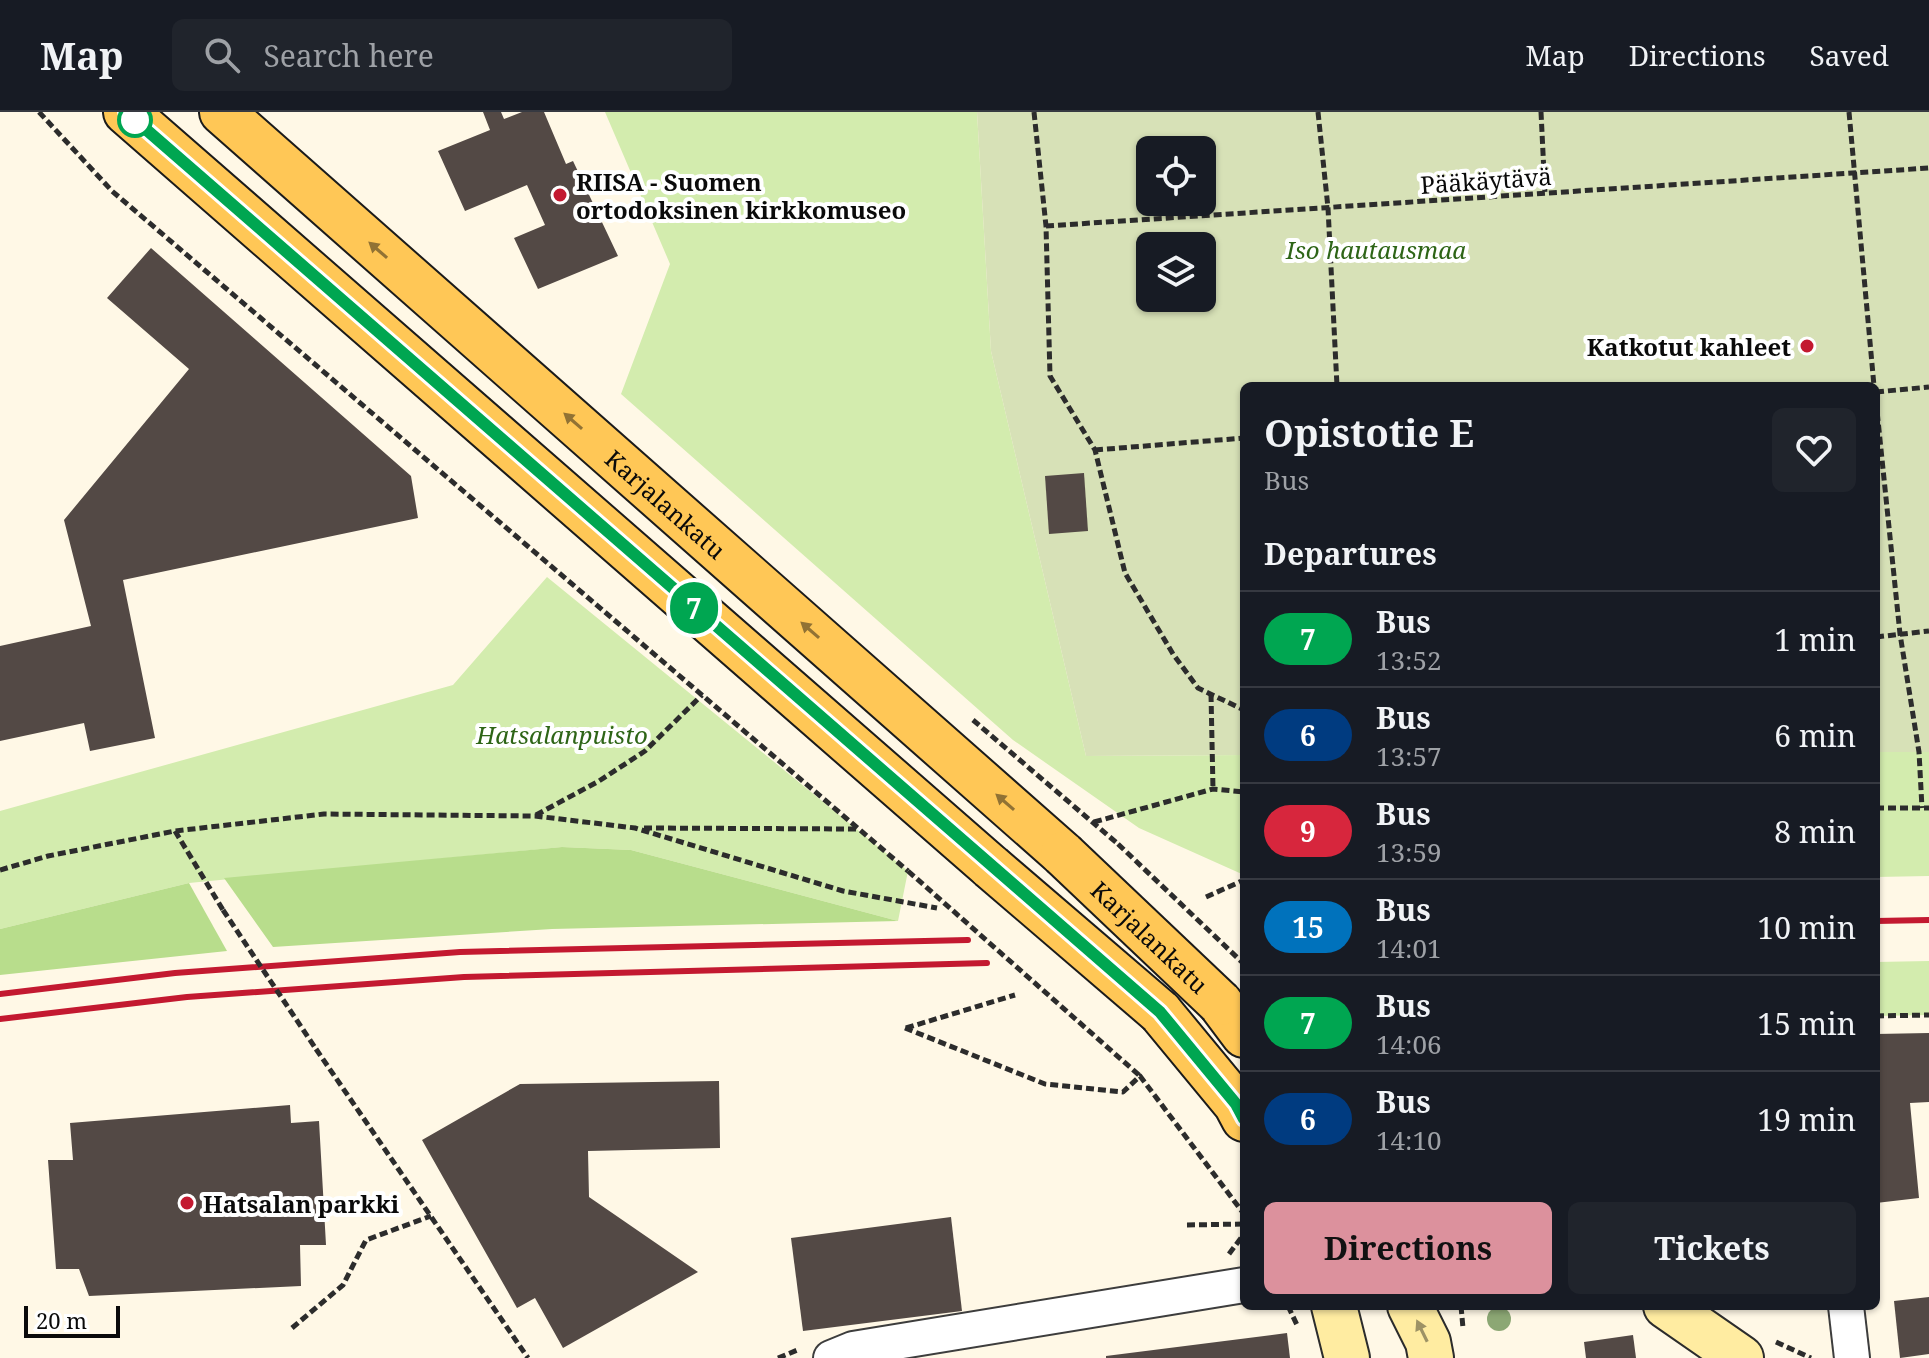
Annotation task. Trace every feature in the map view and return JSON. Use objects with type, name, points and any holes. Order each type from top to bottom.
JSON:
[{"type":"main road","name":"Karjalankatu","points":[[126,112],[1160,1012],[1240,1112]]},
{"type":"main road","name":"Karjalankatu","points":[[222,112],[1063,854],[1232,1019]]},
{"type":"main road","points":[[1335,1310],[1347,1358]]},
{"type":"main road","points":[[1412,1310],[1428,1342],[1431,1358]]},
{"type":"main road","points":[[1672,1310],[1741,1358]]},
{"type":"street","points":[[831,1358],[853,1349],[1240,1286]]},
{"type":"street","points":[[1846,1310],[1852,1358]]},
{"type":"path","points":[[39,112],[112,191],[860,829],[1140,1076],[1240,1205]]},
{"type":"path","points":[[1034,112],[1046,226],[1050,376],[1095,450],[1125,573],[1173,654],[1198,688],[1240,708]]},
{"type":"path","points":[[1318,112],[1328,208],[1337,382]]},
{"type":"path","points":[[1541,112],[1545,194]]},
{"type":"path","points":[[1849,112],[1852,173],[1874,382]]},
{"type":"path","name":"Pääkäytävä","points":[[1046,226],[1929,168]]},
{"type":"path","points":[[1880,392],[1929,387]]},
{"type":"path","points":[[1095,450],[1240,438]]},
{"type":"path","points":[[1880,440],[1900,634],[1925,808],[1880,808]]},
{"type":"path","points":[[1880,636],[1929,631]]},
{"type":"path","points":[[1211,694],[1213,789]]},
{"type":"path","points":[[535,816],[589,787],[645,751],[702,695]]},
{"type":"path","points":[[1093,822],[1213,789],[1240,792]]},
{"type":"path","points":[[0,870],[48,856],[175,831],[324,814],[535,816],[635,828],[860,829]]},
{"type":"path","points":[[635,828],[843,891],[937,908]]},
{"type":"path","points":[[175,831],[223,910],[316,1049],[528,1358]]},
{"type":"path","points":[[1118,844],[1240,960]]},
{"type":"path","points":[[1206,897],[1240,882]]},
{"type":"path","points":[[1015,995],[905,1028],[1045,1084],[1123,1092],[1140,1076]]},
{"type":"path","points":[[1880,1016],[1929,1015]]},
{"type":"path","points":[[292,1328],[343,1285],[366,1240],[431,1216]]},
{"type":"path","points":[[1187,1225],[1240,1224]]},
{"type":"green space","points":[[605,112],[977,112],[991,351],[1086,756],[1240,755],[1240,873],[1139,828],[1013,740],[621,394],[670,264]]},
{"type":"green space","name":"Iso hautausmaa","points":[[977,112],[1929,112],[1929,752],[1880,752],[1880,382],[1240,382],[1240,755],[1086,756],[991,351]]},
{"type":"green space","name":"Hatsalanpuisto","points":[[547,577],[908,871],[898,921],[631,850],[562,847],[189,883],[0,929],[0,811],[453,685]]},
{"type":"green space","points":[[1880,752],[1929,752],[1929,876],[1880,877]]},
{"type":"green space","points":[[562,847],[631,850],[898,921],[552,929],[273,947],[224,878]]},
{"type":"green space","points":[[189,883],[227,951],[0,975],[0,929]]},
{"type":"green space","points":[[1929,961],[1929,1015],[1880,1016],[1880,962]]},
{"type":"building","name":"RIISA - Suomen ortodoksinen kirkkomuseo","points":[[483,112],[501,112],[504,119],[522,112],[544,112],[566,164],[573,161],[618,256],[538,289],[514,238],[545,225],[527,185],[465,211],[438,151],[490,130]]},
{"type":"building","points":[[151,248],[411,476],[418,518],[123,580],[155,738],[90,751],[84,723],[0,741],[0,646],[91,626],[64,520],[189,369],[107,298]]},
{"type":"building","points":[[1084,473],[1088,531],[1049,534],[1045,476]]},
{"type":"building","points":[[1929,1033],[1929,1102],[1910,1103],[1919,1198],[1880,1203],[1880,1034]]},
{"type":"building","points":[[719,1081],[720,1148],[588,1151],[589,1197],[698,1272],[563,1348],[535,1298],[517,1308],[422,1140],[520,1084]]},
{"type":"building","name":"Hatsalan parkki","points":[[290,1105],[291,1123],[319,1121],[326,1245],[300,1245],[301,1286],[89,1296],[79,1269],[56,1269],[48,1160],[73,1160],[70,1123]]},
{"type":"building","points":[[951,1217],[962,1311],[803,1331],[791,1238]]},
{"type":"building","points":[[1929,1297],[1929,1354],[1900,1358],[1894,1301]]},
{"type":"building","points":[[1287,1333],[1290,1358],[1106,1358],[1106,1356]]},
{"type":"building","points":[[1633,1335],[1636,1358],[1586,1358],[1584,1342]]},
{"type":"railway","points":[[1880,921],[1929,920]]},
{"type":"railway","points":[[0,994],[175,973],[460,952],[968,940]]},
{"type":"railway","points":[[0,1019],[187,997],[464,977],[987,963]]},
{"type":"bus line","name":"7","points":[[126,112],[1160,1012],[1240,1112]]},
{"type":"place","name":"RIISA - Suomen ortodoksinen kirkkomuseo","points":[[560,195]]},
{"type":"place","name":"Katkotut kahleet","points":[[1807,346]]},
{"type":"place","name":"Hatsalan parkki","points":[[187,1203]]}]
